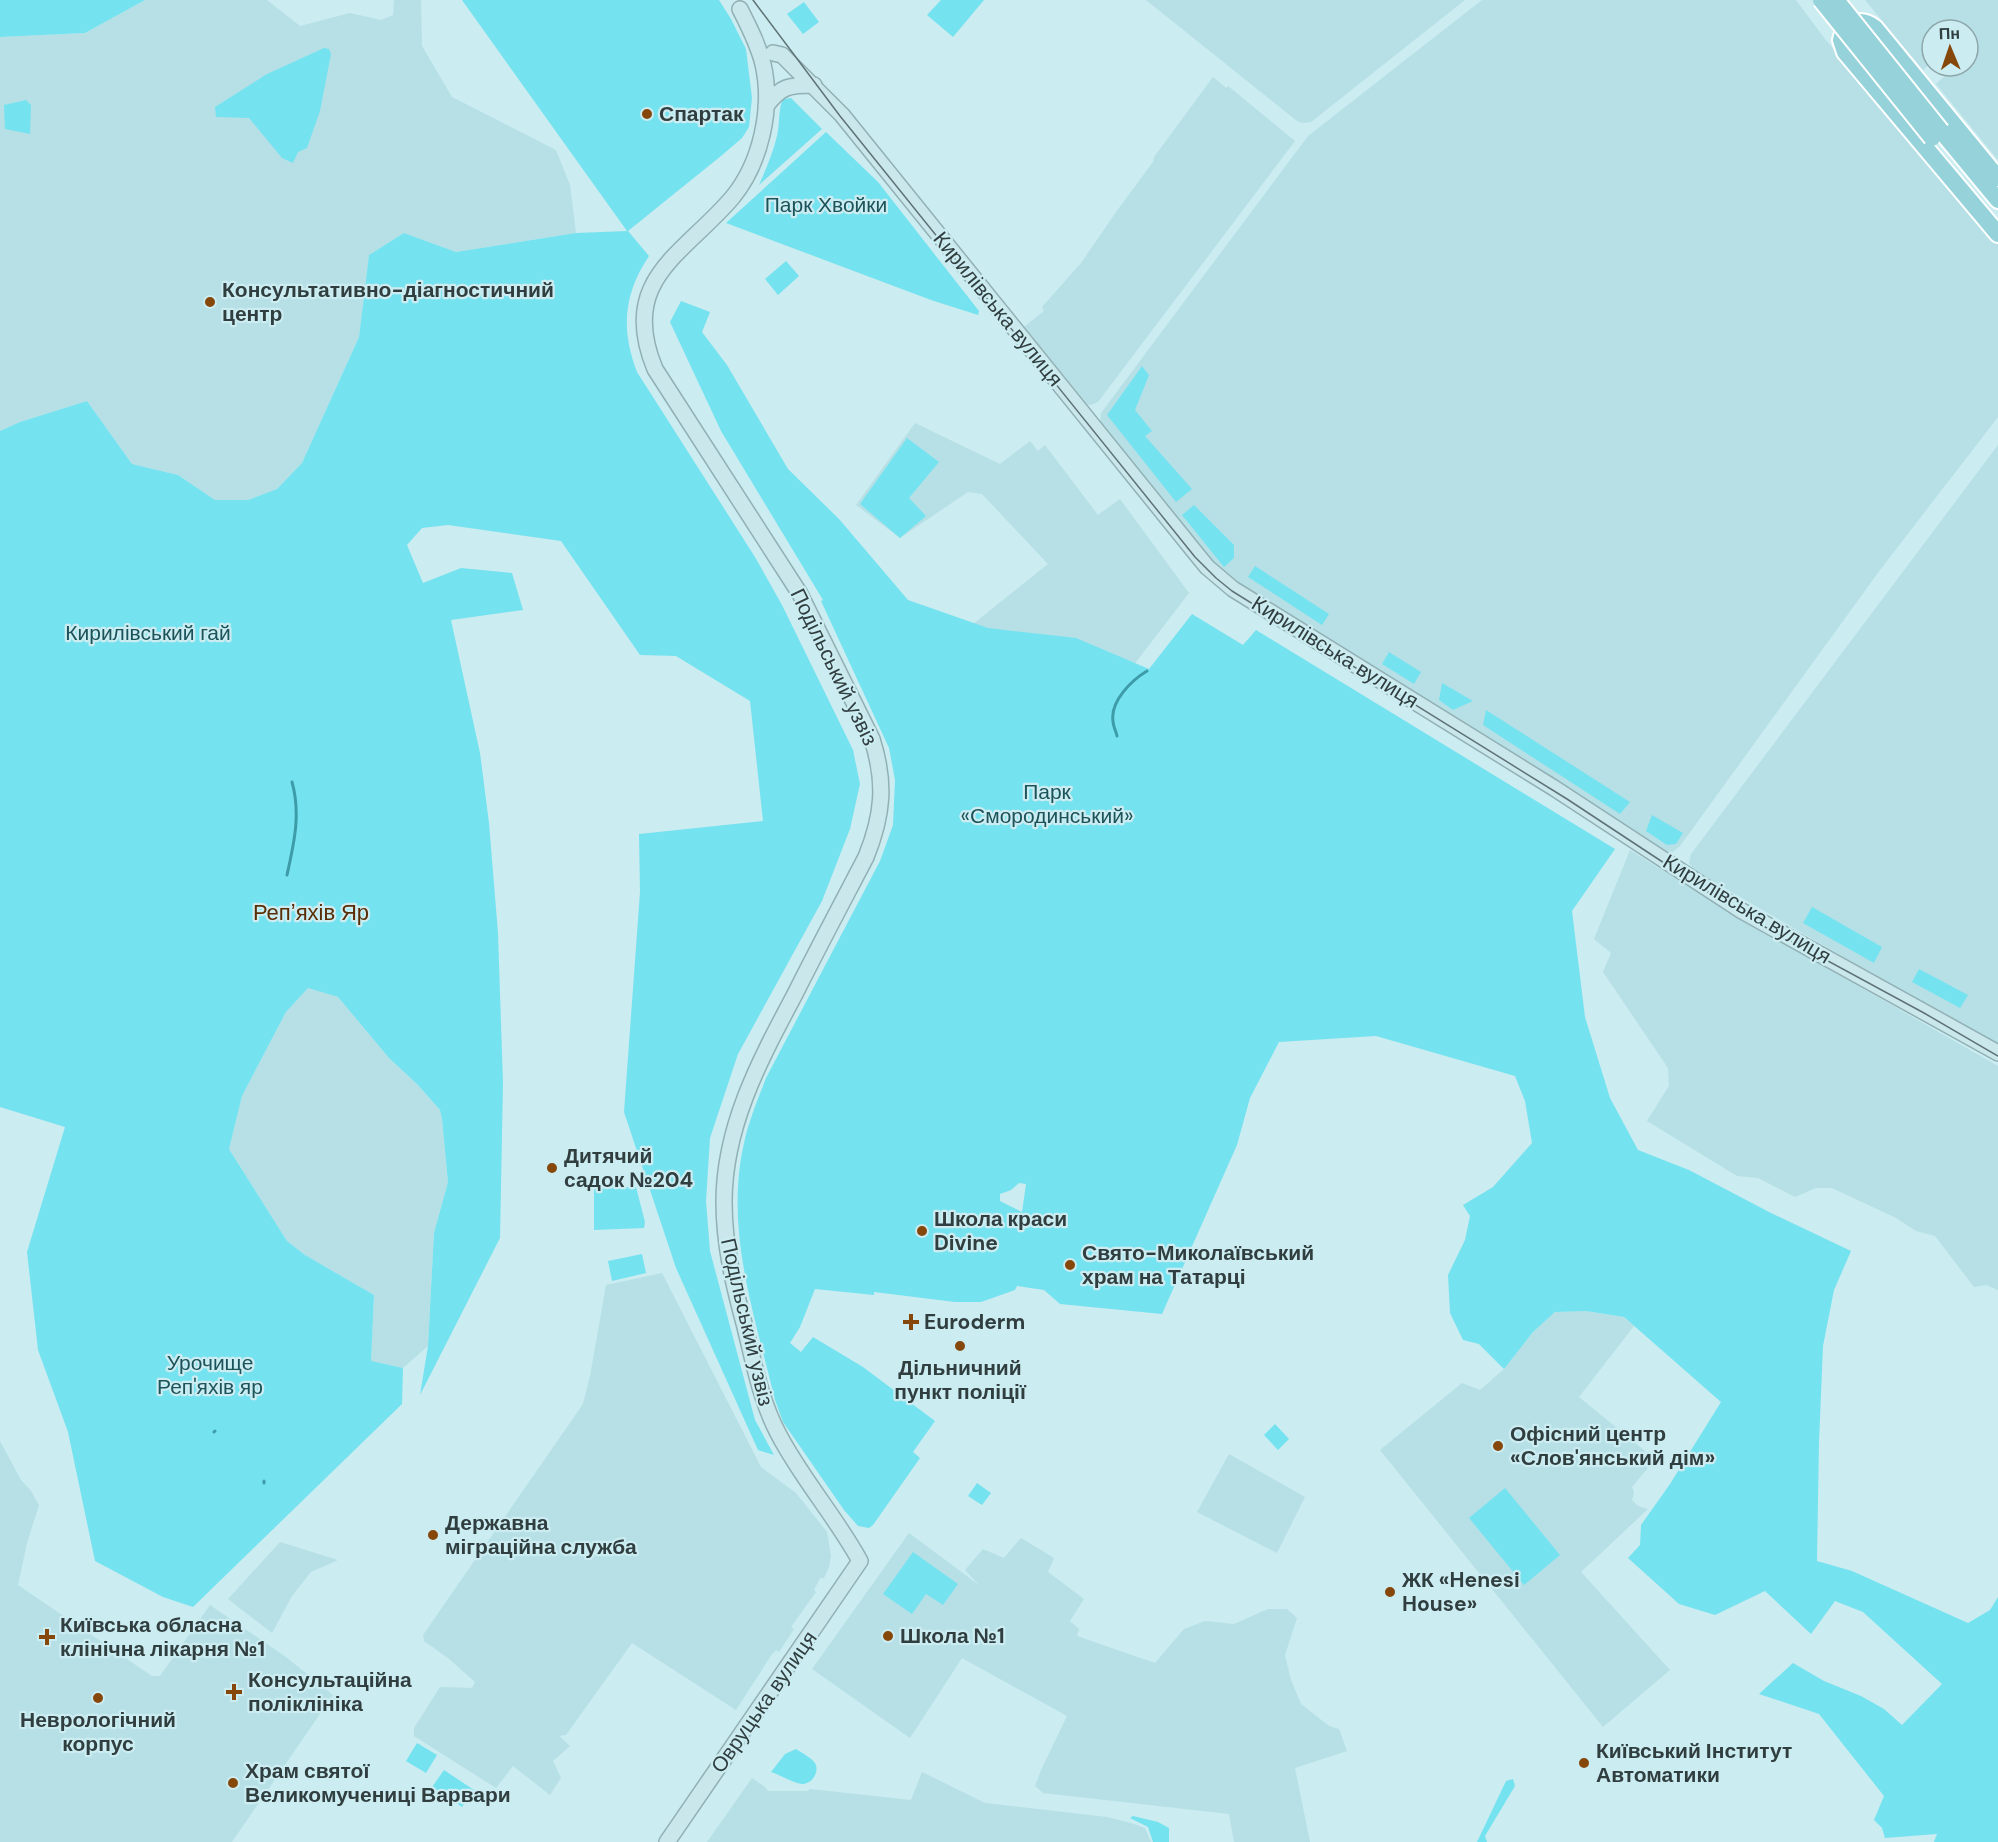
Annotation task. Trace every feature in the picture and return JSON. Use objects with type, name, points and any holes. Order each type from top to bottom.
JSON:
[{"type":"main road","points":[[1821,0],[1937,135],[1998,200]]},
{"type":"main road","points":[[1836,0],[1998,218]]},
{"type":"main road","points":[[1998,178],[1875,28],[1865,21],[1858,21],[1847,28],[1841,40],[1845,52],[1998,234]]},
{"type":"street","name":"Кирилівська вулиця","points":[[737,5],[772,53],[782,55],[791,67],[814,85],[842,115],[1194,551],[1219,578],[1233,589],[1573,800],[1742,911],[1998,1053]]},
{"type":"street","name":"Подільський узвіз","points":[[737,5],[756,40],[763,65],[766,106],[757,151],[746,176],[732,197],[661,270],[645,308],[644,330],[648,351],[655,369],[800,594],[872,739],[879,761],[882,786],[876,833],[742,1102],[731,1140],[724,1202],[728,1253],[769,1416],[791,1456],[845,1534],[860,1561]]},
{"type":"street","points":[[766,106],[782,88],[792,85],[814,85]]},
{"type":"street","name":"Овруцька вулиця","points":[[667,1842],[860,1561]]},
{"type":"shaded area","points":[[145,0],[267,0],[300,26],[350,13],[381,20],[393,15],[394,0],[421,0],[422,46],[452,97],[556,150],[570,185],[576,233],[456,252],[404,233],[369,255],[359,337],[302,463],[277,489],[248,500],[215,500],[178,475],[132,464],[87,401],[20,422],[0,431],[0,37],[85,33]]},
{"type":"shaded area","points":[[1146,0],[1465,0],[1311,122],[1302,123]]},
{"type":"shaded area","points":[[1482,0],[1796,0],[1825,39],[1998,241],[1998,417],[1880,570],[1680,846],[1673,852],[1664,851],[1241,587],[1209,561],[1100,424],[1101,413],[1308,136]]},
{"type":"shaded area","points":[[1865,0],[1998,0],[1998,160],[1936,84],[1942,78],[1980,78],[1980,18],[1920,18],[1920,66]]},
{"type":"shaded area","points":[[1213,77],[1226,88],[1228,86],[1295,141],[1098,402],[1087,404],[1024,327],[1044,311],[1042,307],[1081,263],[1153,162],[1154,157]]},
{"type":"shaded area","points":[[915,423],[1000,464],[1030,441],[1038,451],[1045,445],[1098,515],[1120,499],[1189,593],[1130,670],[973,624],[1048,564],[982,494],[968,492],[900,538],[856,505]]},
{"type":"shaded area","points":[[1998,445],[1998,1046],[1695,871],[1689,863],[1691,854]]},
{"type":"shaded area","points":[[1630,850],[1731,913],[1998,1066],[1998,1290],[1986,1285],[1974,1287],[1935,1236],[1916,1231],[1896,1218],[1832,1188],[1816,1188],[1795,1197],[1758,1178],[1737,1176],[1647,1121],[1669,1086],[1668,1068],[1603,972],[1611,953],[1594,939]]},
{"type":"shaded area","points":[[308,988],[338,997],[389,1058],[440,1110],[448,1182],[434,1233],[428,1346],[403,1368],[371,1362],[374,1295],[305,1255],[287,1241],[229,1149],[242,1096],[286,1012]]},
{"type":"shaded area","points":[[662,1273],[761,1467],[796,1493],[827,1532],[831,1556],[829,1567],[824,1578],[820,1578],[814,1590],[816,1592],[791,1627],[794,1629],[779,1652],[776,1650],[772,1654],[736,1710],[632,1643],[566,1735],[559,1736],[570,1746],[553,1761],[561,1778],[550,1795],[513,1766],[496,1788],[414,1736],[414,1728],[440,1687],[472,1688],[475,1682],[424,1641],[423,1635],[583,1404],[606,1285]]},
{"type":"shaded area","points":[[1586,1311],[1623,1317],[1634,1326],[1579,1397],[1645,1451],[1639,1459],[1648,1468],[1632,1487],[1634,1492],[1632,1500],[1638,1506],[1648,1509],[1581,1572],[1670,1670],[1603,1727],[1380,1450],[1462,1383],[1480,1390],[1504,1369],[1533,1332],[1555,1312]]},
{"type":"shaded area","name":"Київська обласна клінічна лікарня №1","points":[[0,1441],[21,1480],[39,1505],[27,1543],[18,1585],[152,1676],[160,1676],[210,1605],[286,1657],[333,1695],[232,1842],[0,1842]]},
{"type":"shaded area","points":[[1229,1454],[1305,1497],[1277,1553],[1197,1512]]},
{"type":"shaded area","points":[[909,1533],[979,1585],[965,1570],[983,1549],[1004,1558],[1021,1538],[1054,1558],[1048,1572],[1084,1599],[1070,1621],[1079,1629],[1077,1636],[1155,1663],[1184,1629],[1205,1621],[1234,1624],[1268,1609],[1287,1609],[1297,1618],[1285,1655],[1291,1680],[1301,1704],[1329,1726],[1339,1729],[1347,1751],[1295,1768],[1310,1842],[1234,1842],[1229,1814],[1043,1793],[1035,1786],[1067,1716],[962,1658],[910,1738],[812,1669]]},
{"type":"shaded area","points":[[280,1542],[338,1560],[311,1572],[292,1596],[272,1633],[228,1599]]},
{"type":"shaded area","points":[[922,1772],[985,1803],[1107,1817],[1131,1823],[1145,1828],[1151,1842],[707,1842],[752,1778],[768,1791],[808,1791],[810,1789],[911,1800]]},
{"type":"green space","points":[[0,0],[145,0],[85,33],[0,37]]},
{"type":"green space","name":"Урочище Реп'яхів яр","points":[[462,0],[719,0],[746,49],[752,98],[749,127],[742,138],[628,231],[649,256],[634,285],[627,313],[627,327],[628,342],[637,372],[755,557],[782,605],[853,750],[860,784],[850,829],[822,901],[738,1054],[710,1138],[706,1201],[710,1251],[755,1420],[774,1455],[758,1450],[676,1268],[624,1112],[640,892],[639,834],[763,821],[750,701],[676,656],[640,655],[561,541],[448,525],[422,528],[407,545],[423,583],[461,568],[512,573],[523,610],[451,620],[480,753],[489,823],[498,933],[503,1083],[500,1238],[420,1395],[428,1346],[434,1233],[448,1182],[440,1110],[389,1058],[338,997],[308,988],[286,1012],[242,1096],[229,1149],[287,1241],[305,1255],[374,1295],[371,1361],[403,1368],[402,1404],[193,1607],[163,1597],[95,1561],[68,1432],[38,1350],[27,1252],[65,1127],[0,1107],[0,431],[20,422],[87,401],[132,464],[178,475],[215,500],[248,500],[277,489],[302,463],[359,337],[369,255],[404,233],[456,252],[576,233],[627,231]]},
{"type":"green space","points":[[941,0],[984,0],[953,37],[927,15]]},
{"type":"green space","points":[[804,2],[819,22],[803,34],[787,14]]},
{"type":"green space","points":[[324,48],[329,49],[331,54],[320,111],[307,148],[298,152],[293,163],[282,158],[249,118],[216,117],[215,107],[267,74]]},
{"type":"green space","name":"Парк Хвойки","points":[[791,98],[822,129],[759,185],[778,131],[781,103],[783,99]]},
{"type":"green space","points":[[26,100],[31,105],[30,134],[5,129],[4,105]]},
{"type":"green space","name":"Парк Хвойки","points":[[826,132],[878,182],[979,311],[978,315],[931,300],[726,223]]},
{"type":"green space","points":[[786,261],[799,276],[778,295],[765,279]]},
{"type":"green space","name":"Парк «Смородинський»","points":[[681,301],[710,312],[702,332],[727,365],[788,469],[839,519],[908,600],[988,628],[1076,638],[1149,669],[1192,614],[1243,645],[1256,630],[1615,849],[1572,911],[1585,1017],[1610,1098],[1638,1150],[1689,1170],[1851,1251],[1834,1290],[1823,1346],[1817,1561],[1852,1571],[1968,1623],[1990,1610],[1998,1597],[1998,1842],[1934,1842],[1937,1834],[1885,1838],[1882,1828],[1874,1820],[1884,1796],[1819,1714],[1759,1694],[1793,1663],[1824,1681],[1861,1696],[1884,1709],[1902,1725],[1942,1684],[1863,1612],[1835,1601],[1811,1634],[1765,1591],[1715,1615],[1679,1604],[1628,1558],[1640,1545],[1641,1525],[1670,1484],[1721,1402],[1624,1317],[1586,1311],[1555,1312],[1533,1332],[1504,1369],[1479,1344],[1463,1340],[1450,1313],[1448,1275],[1465,1240],[1470,1216],[1463,1205],[1493,1187],[1532,1143],[1525,1101],[1515,1076],[1376,1036],[1279,1042],[1250,1098],[1237,1145],[1162,1314],[1060,1304],[1044,1290],[1017,1286],[1015,1290],[981,1302],[955,1302],[874,1292],[874,1295],[815,1289],[800,1327],[790,1343],[801,1352],[813,1337],[863,1367],[935,1421],[913,1452],[920,1458],[873,1525],[869,1528],[858,1526],[844,1510],[783,1422],[775,1400],[744,1273],[738,1208],[739,1176],[746,1134],[766,1078],[880,861],[893,825],[895,780],[889,748],[821,601],[823,600],[721,431],[670,322]],"holes":[[[1019,1183],[1026,1184],[1022,1212],[1000,1201],[1000,1194],[1011,1190]]]},
{"type":"green space","points":[[1142,366],[1149,375],[1135,410],[1152,431],[1145,436],[1192,489],[1176,502],[1107,415]]},
{"type":"green space","points":[[907,438],[939,462],[909,498],[926,516],[900,538],[860,504]]},
{"type":"green space","points":[[1194,505],[1234,545],[1234,558],[1224,567],[1182,515]]},
{"type":"green space","points":[[1255,566],[1329,614],[1322,625],[1248,577]]},
{"type":"green space","points":[[1389,652],[1421,672],[1414,684],[1382,664]]},
{"type":"green space","points":[[1442,683],[1473,701],[1453,710],[1439,700]]},
{"type":"green space","points":[[1486,710],[1630,802],[1620,814],[1483,725]]},
{"type":"green space","points":[[1652,815],[1683,833],[1676,844],[1667,845],[1646,831]]},
{"type":"green space","points":[[1812,907],[1882,947],[1874,963],[1803,923]]},
{"type":"green space","points":[[1919,969],[1968,995],[1960,1008],[1912,982]]},
{"type":"green space","points":[[636,1187],[645,1222],[644,1228],[594,1230],[594,1188]]},
{"type":"green space","points":[[642,1254],[646,1273],[612,1281],[608,1261]]},
{"type":"green space","points":[[1275,1424],[1289,1439],[1278,1450],[1264,1435]]},
{"type":"green space","points":[[977,1483],[991,1493],[982,1505],[968,1496]]},
{"type":"green space","points":[[1505,1488],[1560,1555],[1524,1585],[1469,1518]]},
{"type":"green space","points":[[913,1552],[958,1584],[943,1605],[926,1594],[912,1614],[883,1594]]},
{"type":"green space","points":[[417,1743],[437,1755],[426,1773],[406,1761]]},
{"type":"green space","points":[[796,1749],[812,1759],[816,1766],[814,1777],[802,1784],[771,1772],[785,1754]]},
{"type":"green space","points":[[444,1770],[474,1790],[462,1807],[432,1787]]},
{"type":"green space","points":[[1513,1779],[1515,1786],[1485,1836],[1487,1842],[1477,1842],[1506,1781]]},
{"type":"green space","points":[[1133,1816],[1158,1822],[1169,1828],[1169,1842],[1153,1842],[1148,1827],[1130,1818]]},
{"type":"waterway","points":[[1117,736],[1113,725],[1113,713],[1118,699],[1135,680],[1147,671]]},
{"type":"waterway","points":[[287,875],[296,817],[292,782]]},
{"type":"tram line","points":[[753,0],[840,116],[1195,557],[1216,578],[1232,591],[1567,799],[1743,915],[1924,1013],[1998,1056]]},
{"type":"place","name":"Спартак","points":[[647,114]]},
{"type":"place","name":"Консультативно-діагностичний центр","points":[[210,302]]},
{"type":"place","name":"Дитячий садок №204","points":[[552,1168]]},
{"type":"place","name":"Школа краси Divine","points":[[922,1231]]},
{"type":"place","name":"Свято-Миколаївський храм на Татарці","points":[[1070,1265]]},
{"type":"place","name":"Euroderm","points":[[911,1322]]},
{"type":"place","name":"Дільничний пункт поліції","points":[[960,1346]]},
{"type":"place","name":"Офісний центр «Слов'янський дім»","points":[[1498,1446]]},
{"type":"place","name":"Державна міграційна служба","points":[[433,1535]]},
{"type":"place","name":"ЖК «Henesi House»","points":[[1390,1592]]},
{"type":"place","name":"Школа №1","points":[[888,1636]]},
{"type":"place","name":"Київська обласна клінічна лікарня №1","points":[[47,1637]]},
{"type":"place","name":"Консультаційна поліклініка","points":[[234,1692]]},
{"type":"place","name":"Неврологічний корпус","points":[[98,1698]]},
{"type":"place","name":"Київський Інститут Автоматики","points":[[1584,1763]]},
{"type":"place","name":"Храм святої Великомучениці Варвари","points":[[233,1783]]},
{"type":"district","name":"Репʼяхів Яр","points":[[311,912]]},
{"type":"park label","name":"Кирилівський гай","points":[[148,633]]}]
